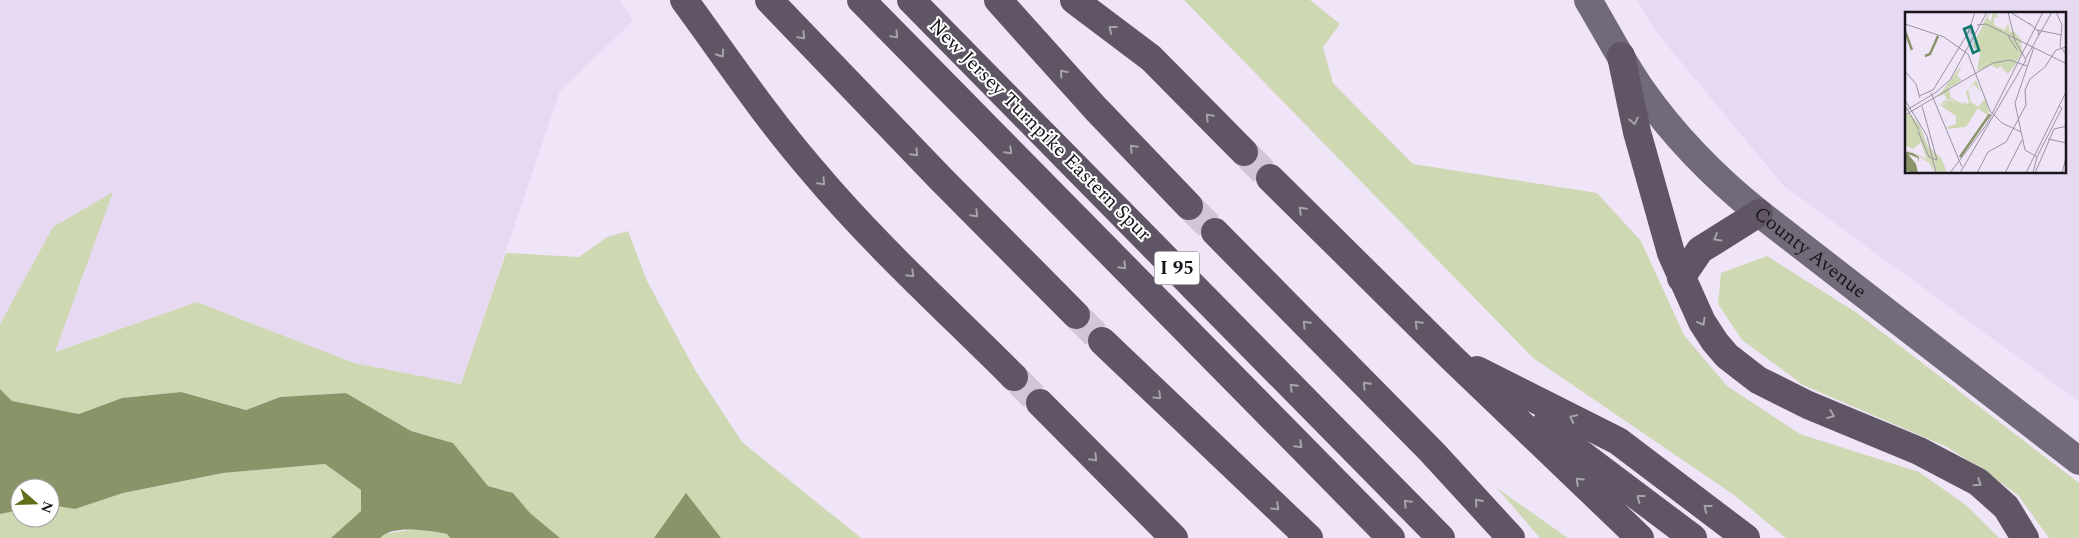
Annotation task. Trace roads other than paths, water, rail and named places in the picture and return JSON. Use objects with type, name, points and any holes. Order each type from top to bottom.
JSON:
[{"type":"highway","points":[[684,0],[753,97],[813,172],[876,240],[1014,377]]},
{"type":"highway","points":[[769,0],[935,173],[1076,315]]},
{"type":"highway","name":"New Jersey Turnpike Eastern Spur","points":[[861,0],[1391,538]]},
{"type":"highway","name":"New Jersey Turnpike Eastern Spur","points":[[911,0],[1441,538]]},
{"type":"highway","points":[[998,0],[1096,109],[1189,206]]},
{"type":"highway","points":[[1074,0],[1151,58],[1244,152]]},
{"type":"highway","points":[[1621,56],[1637,132],[1671,253],[1702,322],[1727,356],[1758,380],[1787,395],[1919,451],[1970,477],[1993,494],[2006,507],[2025,538]]},
{"type":"highway","points":[[1270,178],[1452,358],[1640,538]]},
{"type":"highway","points":[[1682,278],[1700,250],[1759,213]]},
{"type":"highway","points":[[1215,232],[1420,440],[1511,538]]},
{"type":"highway","points":[[1102,341],[1309,538]]},
{"type":"highway","points":[[1452,358],[1693,538]]},
{"type":"highway","points":[[1452,358],[1618,441],[1746,538]]},
{"type":"highway","points":[[1040,403],[1174,538]]},
{"type":"main road","name":"County Avenue","points":[[1588,0],[1645,94],[1674,132],[1718,178],[1759,213],[2079,461]]},
{"type":"tunnel","points":[[1244,152],[1270,178]]},
{"type":"tunnel","points":[[1189,206],[1215,232]]},
{"type":"tunnel","points":[[1076,315],[1102,341]]},
{"type":"tunnel","points":[[1014,377],[1040,403]]}]
